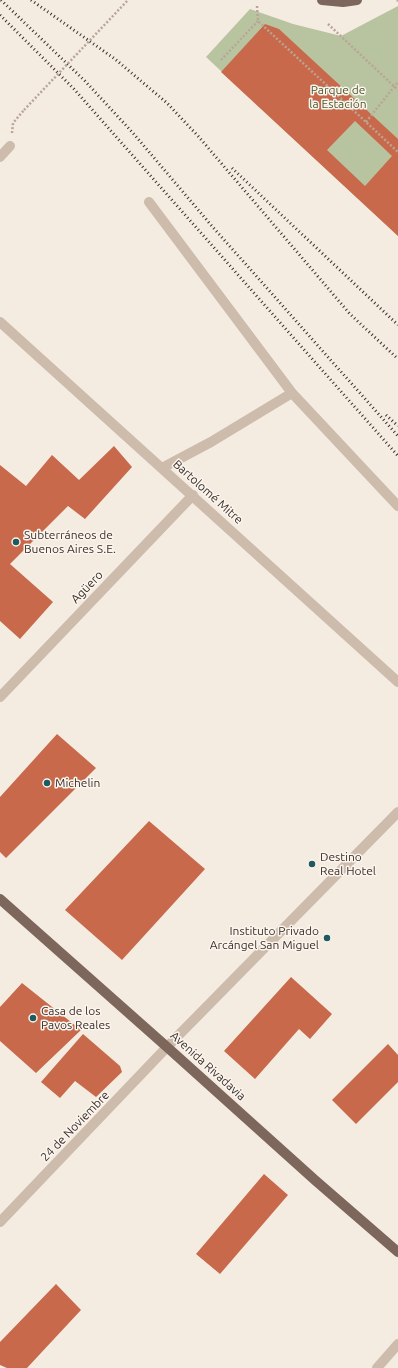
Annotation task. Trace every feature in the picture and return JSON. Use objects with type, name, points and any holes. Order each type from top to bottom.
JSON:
[{"type":"main road","points":[[322,0],[343,2],[357,0]]},
{"type":"main road","name":"Avenida Rivadavia","points":[[0,899],[316,1181],[398,1252]]},
{"type":"street","points":[[0,157],[10,146]]},
{"type":"street","points":[[149,202],[292,393],[398,506]]},
{"type":"street","name":"Bartolomé Mitre","points":[[0,322],[398,682]]},
{"type":"street","points":[[162,468],[211,442],[292,393]]},
{"type":"street","name":"Agüero","points":[[0,697],[193,495]]},
{"type":"street","name":"24 de Noviembre","points":[[0,1222],[167,1047],[398,812]]},
{"type":"street","points":[[377,1368],[398,1344]]},
{"type":"path","points":[[10,146],[13,123],[128,0]]},
{"type":"path","points":[[257,6],[258,21],[398,152]]},
{"type":"path","points":[[221,60],[258,21]]},
{"type":"path","points":[[328,24],[398,90]]},
{"type":"path","points":[[366,122],[398,82]]},
{"type":"green space","name":"Parque de la Estación","points":[[398,6],[398,236],[206,57],[250,9],[293,24],[341,36]]},
{"type":"building","points":[[265,24],[279,29],[398,139],[398,236],[221,72]],"holes":[[[355,121],[392,156],[365,186],[327,150]]]},
{"type":"building","name":"Subterráneos de Buenos Aires S.E.","points":[[114,446],[132,467],[85,519],[68,506],[10,564],[53,602],[20,639],[0,621],[0,465],[26,486],[52,455],[79,480]]},
{"type":"building","name":"Michelin","points":[[57,734],[96,768],[6,858],[0,852],[0,797]]},
{"type":"building","points":[[149,821],[205,869],[122,960],[65,910]]},
{"type":"building","points":[[291,977],[332,1014],[310,1039],[299,1029],[255,1079],[224,1051]]},
{"type":"building","name":"Casa de los Pavos Reales","points":[[22,983],[81,1030],[36,1073],[0,1041],[0,1007]]},
{"type":"building","points":[[83,1034],[120,1066],[122,1072],[96,1097],[75,1081],[60,1098],[41,1082]]},
{"type":"building","points":[[388,1044],[398,1055],[398,1082],[356,1124],[332,1100]]},
{"type":"building","points":[[264,1174],[288,1195],[220,1274],[196,1254]]},
{"type":"building","points":[[56,1284],[81,1310],[27,1368],[7,1368],[0,1365],[0,1342]]},
{"type":"railway","points":[[1,0],[85,81],[133,133],[211,225],[398,436]]},
{"type":"railway","points":[[31,0],[115,59],[167,103],[198,136],[350,314],[398,359]]},
{"type":"railway","points":[[0,15],[74,89],[398,456]]},
{"type":"railway","points":[[232,168],[398,325]]},
{"type":"railway","points":[[386,415],[398,426]]},
{"type":"place","name":"Subterráneos de Buenos Aires S.E.","points":[[16,542]]},
{"type":"place","name":"Michelin","points":[[47,783]]},
{"type":"place","name":"Destino Real Hotel","points":[[312,864]]},
{"type":"place","name":"Instituto Privado Arcángel San Miguel","points":[[327,938]]},
{"type":"place","name":"Casa de los Pavos Reales","points":[[33,1018]]}]
